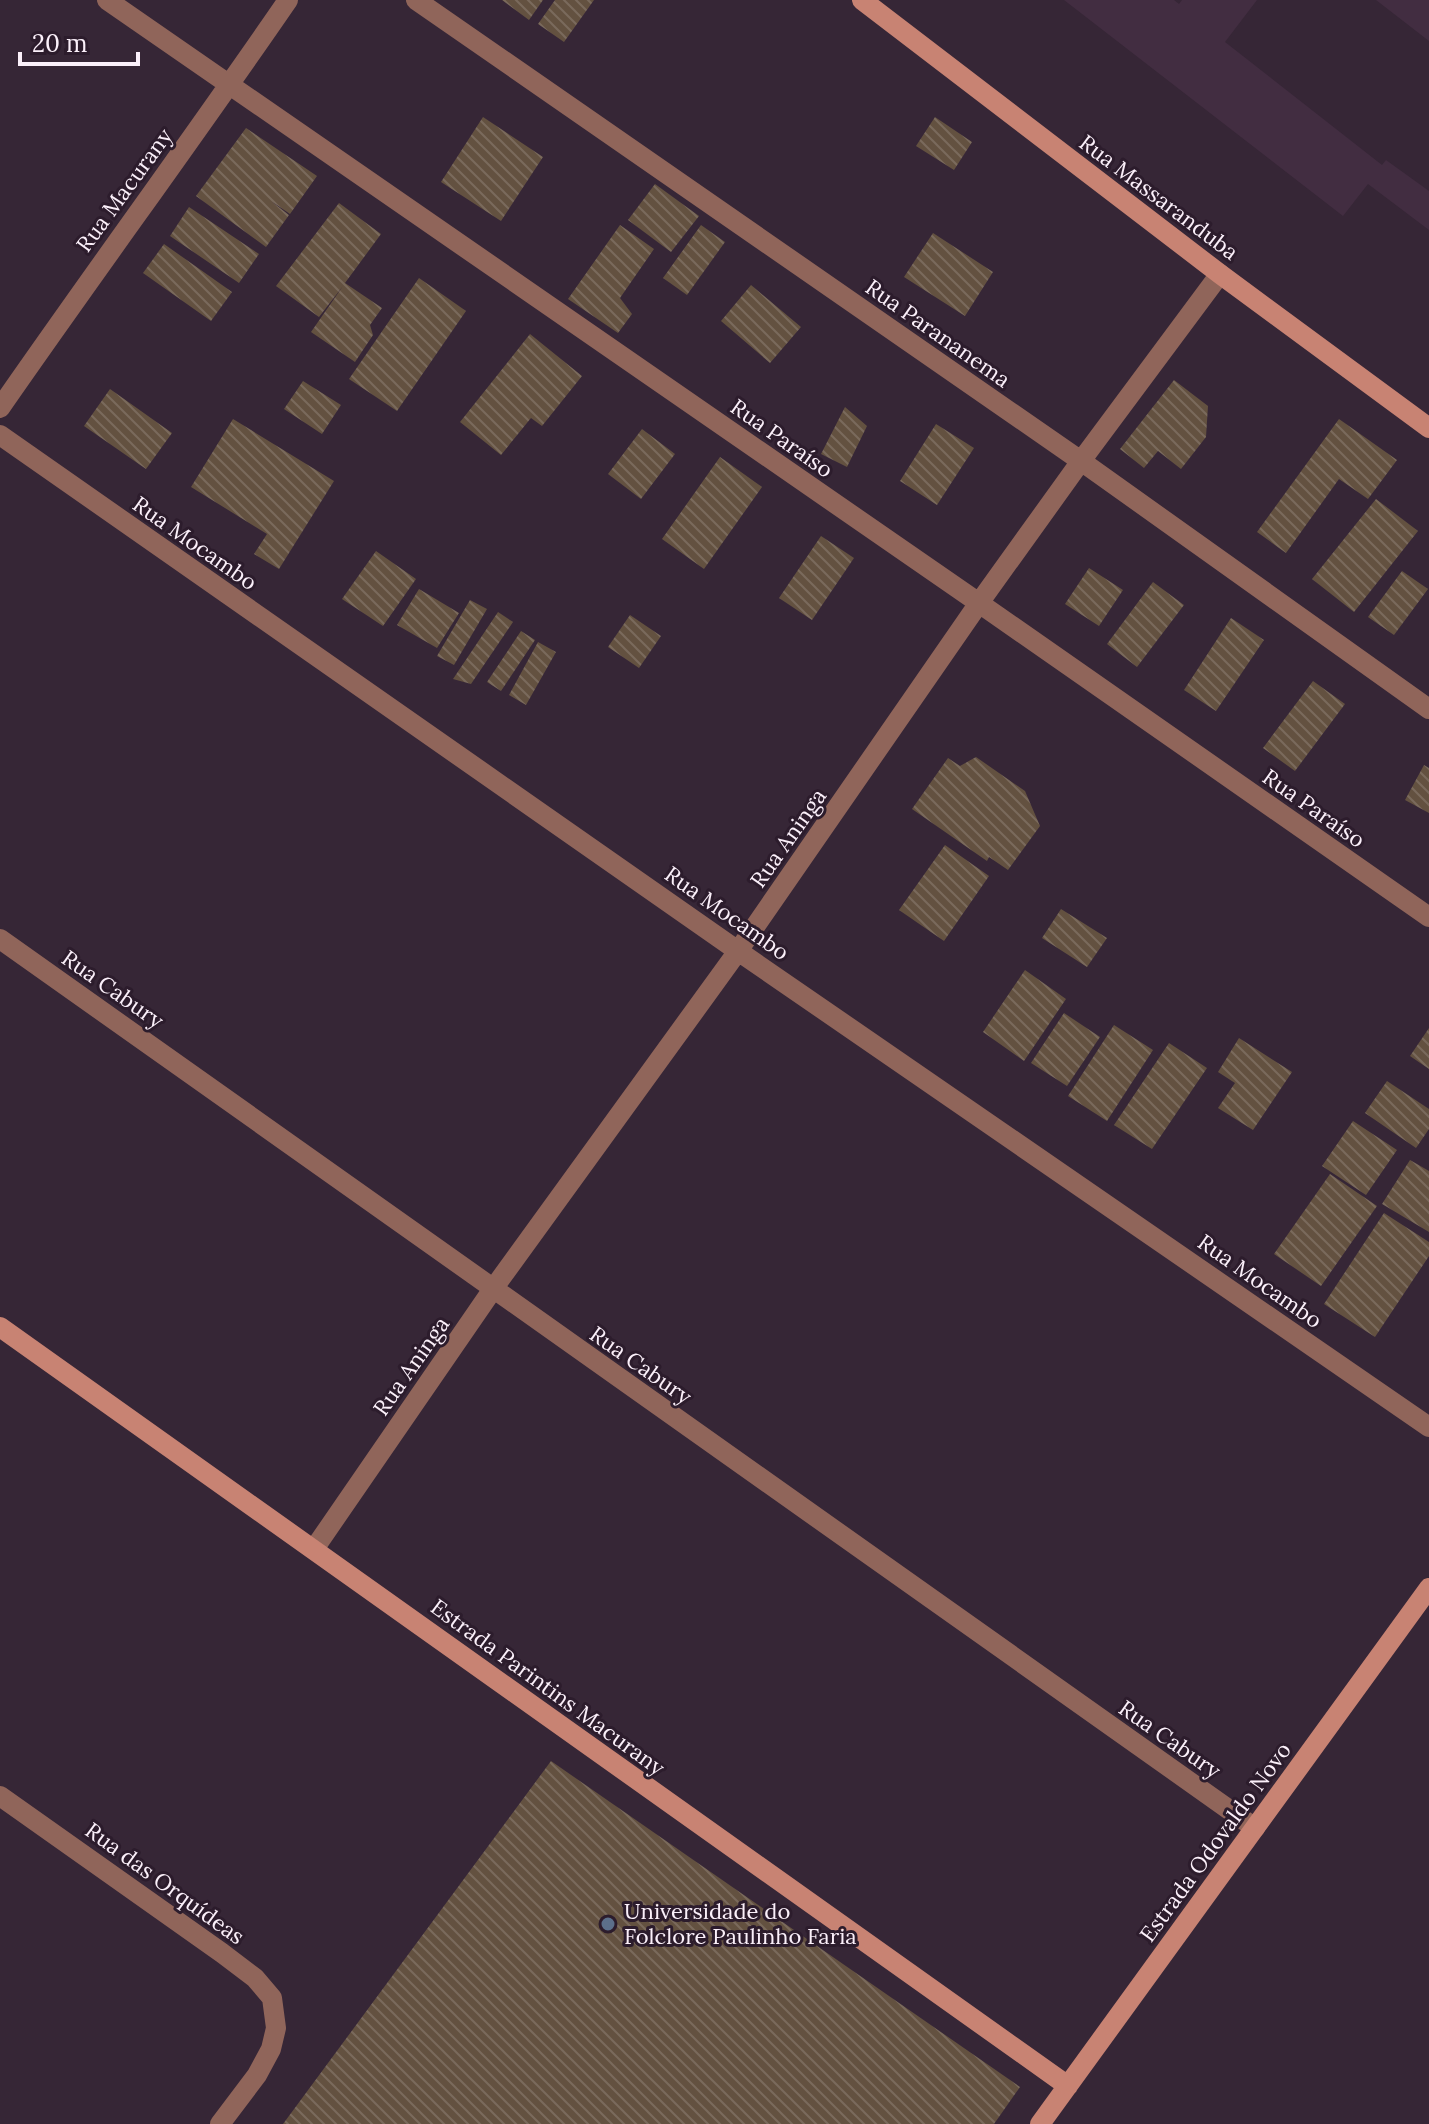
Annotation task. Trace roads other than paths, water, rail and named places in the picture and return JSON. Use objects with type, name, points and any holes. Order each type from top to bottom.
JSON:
[{"type":"street","name":"Rua Paraíso","points":[[107,0],[1429,917]]},
{"type":"street","name":"Rua Macurany","points":[[0,408],[288,0]]},
{"type":"street","name":"Rua Parananema","points":[[416,0],[1081,461],[1429,709]]},
{"type":"street","name":"Rua Massaranduba","points":[[862,0],[1220,274],[1429,428]]},
{"type":"street","name":"Rua Aninga","points":[[314,1549],[493,1289],[738,951],[979,603],[1220,274]]},
{"type":"street","name":"Rua Mocambo","points":[[0,435],[738,951],[1429,1427]]},
{"type":"street","name":"Rua Cabury","points":[[0,939],[1255,1828]]},
{"type":"street","name":"Estrada Parintins Macurany","points":[[0,1327],[1068,2086]]},
{"type":"street","name":"Estrada Odovaldo Novo","points":[[1040,2124],[1429,1588]]},
{"type":"street","name":"Rua das Orquídeas","points":[[0,1796],[255,1978],[272,1998],[276,2028],[271,2049],[257,2075],[220,2124]]},
{"type":"place","name":"Universidade do Folclore Paulinho Faria","points":[[608,1924]]}]
